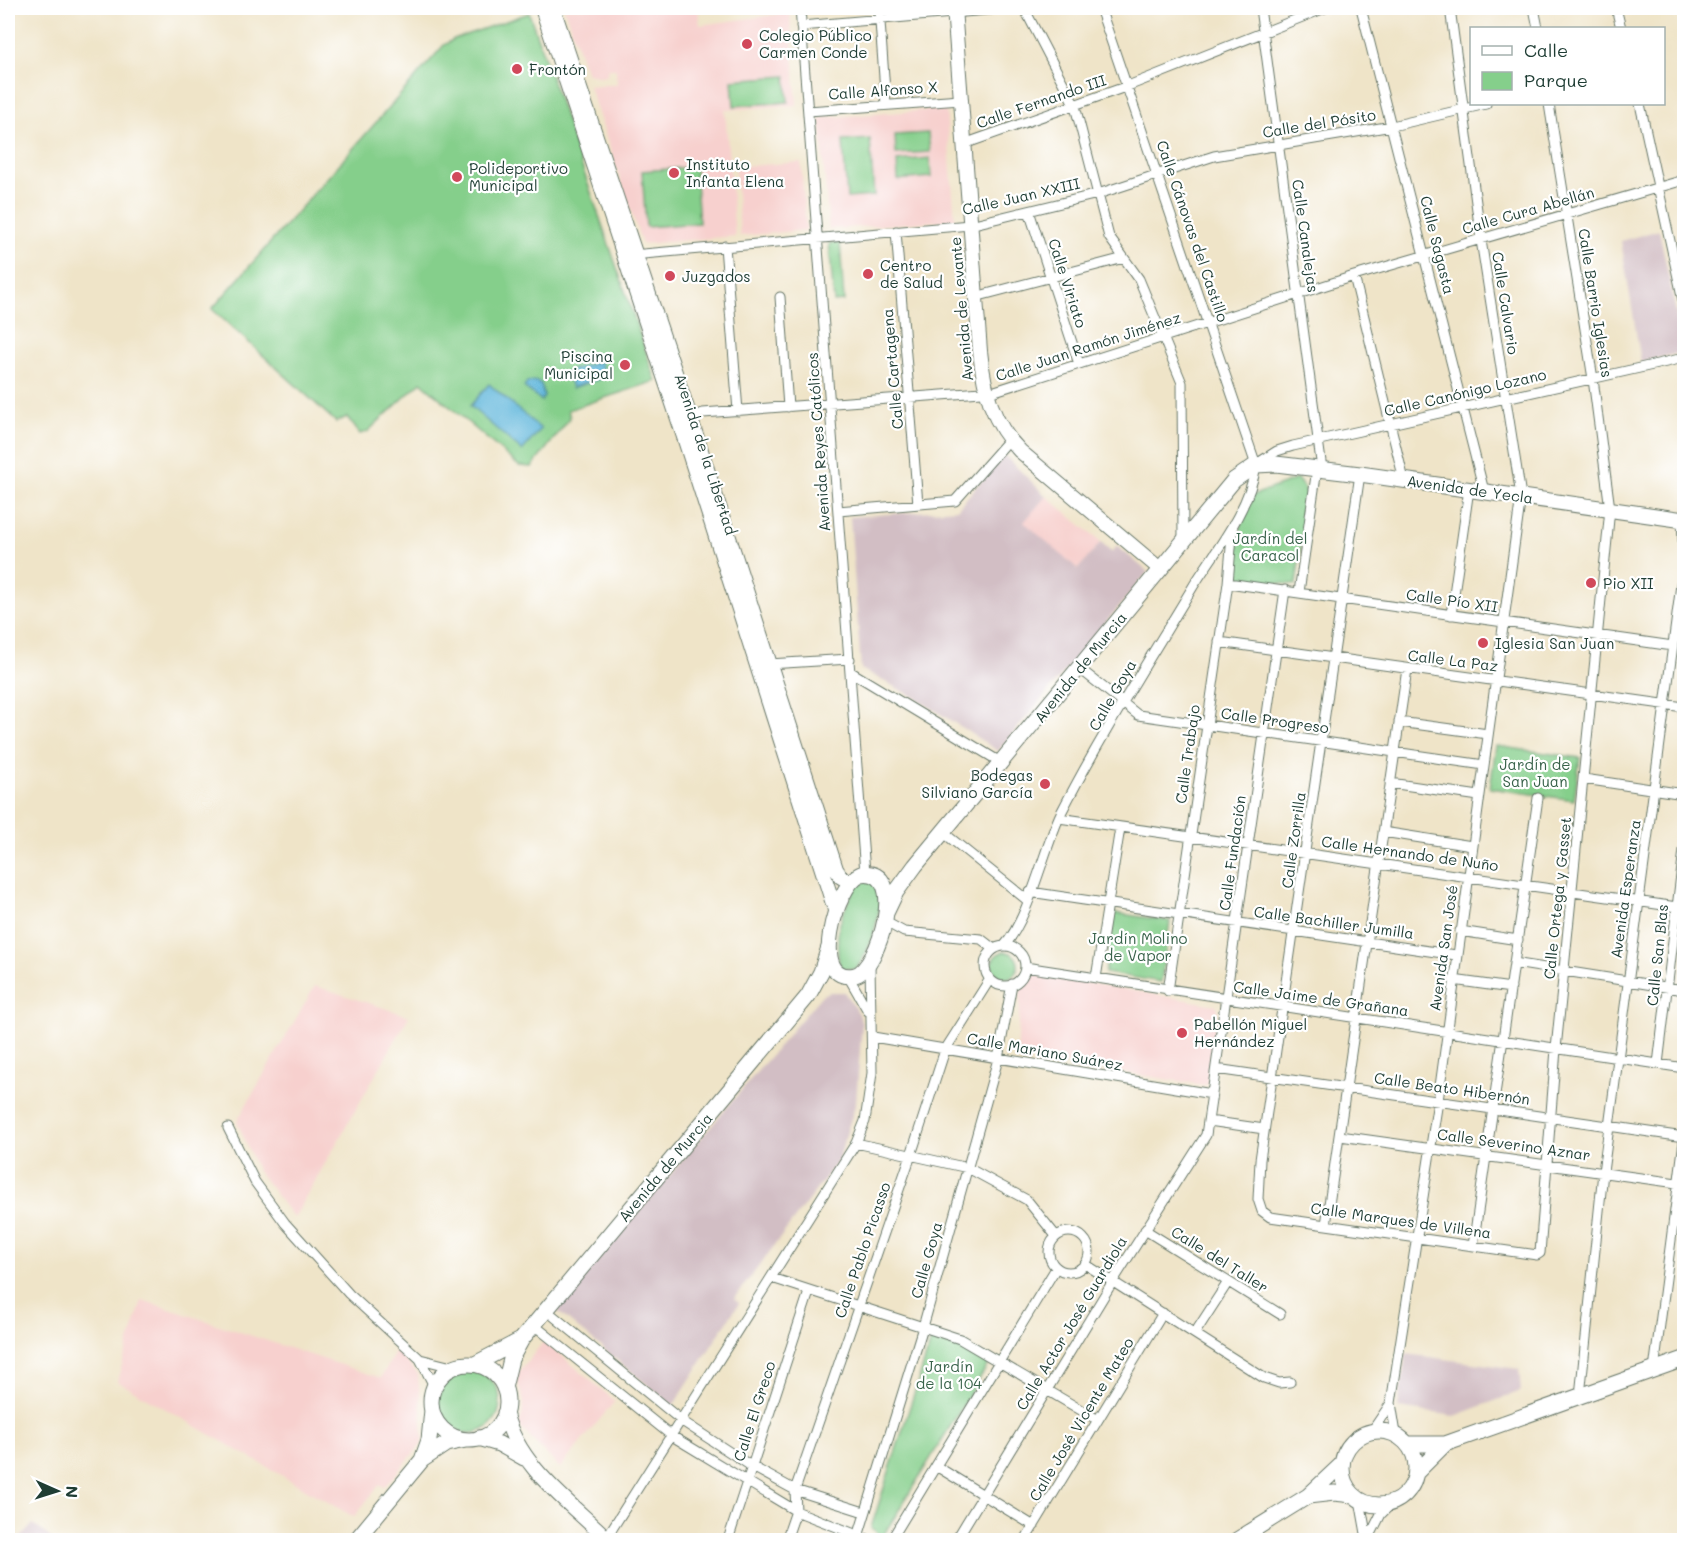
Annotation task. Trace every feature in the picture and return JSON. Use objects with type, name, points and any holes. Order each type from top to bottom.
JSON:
[{"type":"main road","points":[[542,8],[770,664],[836,869],[841,877],[850,882],[872,875],[900,874],[912,870]]},
{"type":"main road","points":[[552,8],[629,256]]},
{"type":"main road","name":"Avenida de Levante","points":[[954,10],[975,297],[986,393],[997,421],[1009,440],[1160,569]]},
{"type":"main road","name":"Avenida de la Libertad","points":[[684,418],[836,912]]},
{"type":"main road","name":"Avenida de Yecla","points":[[1256,465],[1272,464],[1360,474],[1683,520]]},
{"type":"main road","name":"Avenida de Murcia","points":[[885,917],[912,870],[1002,764],[1234,480],[1256,465]]},
{"type":"main road","points":[[808,996],[825,982],[859,974],[870,962],[885,917],[887,890],[872,875]]},
{"type":"main road","points":[[808,996],[821,972],[836,912],[850,882]]},
{"type":"main road","points":[[829,947],[833,969],[847,976]]},
{"type":"main road","name":"Avenida de Murcia","points":[[504,1388],[511,1359],[522,1339],[808,996]]},
{"type":"main road","name":"Avenida de Murcia","points":[[475,1364],[492,1358],[522,1339]]},
{"type":"main road","points":[[1408,1444],[1444,1444],[1684,1359]]},
{"type":"main road","points":[[422,1460],[429,1440],[434,1386],[452,1367],[475,1364],[487,1368],[498,1377],[504,1388],[505,1413],[514,1438],[526,1460]]},
{"type":"main road","points":[[432,1407],[444,1430],[500,1444],[526,1460],[607,1540]]},
{"type":"main road","points":[[356,1540],[422,1460],[446,1444],[473,1439],[500,1424],[505,1413]]},
{"type":"main road","points":[[1237,1540],[1308,1496],[1342,1464],[1352,1443],[1372,1431],[1396,1434],[1408,1444],[1413,1453],[1416,1473],[1412,1486],[1404,1496],[1392,1503],[1376,1505],[1357,1497],[1334,1493],[1308,1496]]},
{"type":"main road","points":[[1416,1473],[1444,1444]]},
{"type":"main road","points":[[1342,1464],[1346,1486],[1357,1497]]},
{"type":"street","name":"Avenida Reyes Católicos","points":[[800,8],[851,672],[872,875]]},
{"type":"street","points":[[879,8],[886,105]]},
{"type":"street","points":[[801,26],[954,10],[1011,8]]},
{"type":"street","points":[[1024,8],[1075,106],[1110,237],[1139,279],[1182,383],[1183,541]]},
{"type":"street","name":"Calle Cánovas del Castillo","points":[[1100,8],[1256,465]]},
{"type":"street","name":"Calle Canalejas","points":[[1260,8],[1318,440],[1319,469],[1299,592]]},
{"type":"street","name":"Calle Fernando III","points":[[964,144],[1075,106],[1325,8]]},
{"type":"street","name":"Calle Sagasta","points":[[1361,8],[1464,408],[1477,490]]},
{"type":"street","name":"Calle Calvario","points":[[1450,8],[1481,240],[1521,496]]},
{"type":"street","points":[[1534,8],[1538,27]]},
{"type":"street","points":[[1616,8],[1621,27]]},
{"type":"street","name":"Calle Alfonso X","points":[[808,111],[961,100]]},
{"type":"street","name":"Calle del Pósito","points":[[1158,176],[1214,156],[1392,126],[1482,105]]},
{"type":"street","name":"Calle Barrio Iglesias","points":[[1549,105],[1593,379],[1610,508]]},
{"type":"street","points":[[1640,105],[1684,305]]},
{"type":"street","name":"Calle Juan XXIII","points":[[725,246],[817,240],[970,225],[1098,194],[1158,176]]},
{"type":"street","name":"Calle Cura Abellán","points":[[1208,323],[1354,276],[1684,180]]},
{"type":"street","name":"Calle Viriato","points":[[1029,211],[1079,364]]},
{"type":"street","name":"Calle Cartagena","points":[[896,231],[918,504]]},
{"type":"street","points":[[629,256],[725,246],[738,411]]},
{"type":"street","points":[[975,297],[1124,258]]},
{"type":"street","points":[[1354,276],[1404,480]]},
{"type":"street","points":[[780,297],[788,408]]},
{"type":"street","name":"Calle Juan Ramón Jiménez","points":[[684,418],[738,411],[986,393],[1208,323]]},
{"type":"street","name":"Calle Canónigo Lozano","points":[[1256,465],[1277,451],[1318,440],[1684,358]]},
{"type":"street","points":[[838,511],[955,501],[1009,440]]},
{"type":"street","name":"Calle Goya","points":[[1004,945],[1010,939],[1029,896],[1059,818],[1123,703],[1233,522],[1251,487],[1256,465]]},
{"type":"street","name":"Calle Zorrilla","points":[[1262,1210],[1258,1188],[1264,1129],[1284,1008],[1360,474]]},
{"type":"street","points":[[1451,615],[1477,490]]},
{"type":"street","name":"Avenida San José","points":[[1396,1434],[1391,1404],[1438,1101],[1456,955],[1497,681],[1521,496]]},
{"type":"street","name":"Calle Ortega y Gasset","points":[[1537,1255],[1540,1253],[1556,1049],[1610,508]]},
{"type":"street","name":"Avenida Esperanza","points":[[1580,1396],[1603,1172],[1637,902],[1667,704],[1683,562],[1683,520]]},
{"type":"street","name":"Calle Trabajo","points":[[1168,991],[1228,583],[1233,522]]},
{"type":"street","name":"Calle Pío XII","points":[[1228,583],[1673,646]]},
{"type":"street","name":"Calle Fundación","points":[[1209,1120],[1285,590]]},
{"type":"street","name":"Calle La Paz","points":[[1219,642],[1684,707]]},
{"type":"street","points":[[770,664],[850,659]]},
{"type":"street","name":"Calle Progreso","points":[[1079,668],[1138,715],[1484,765]]},
{"type":"street","points":[[1326,1225],[1407,669]]},
{"type":"street","points":[[851,672],[1002,764]]},
{"type":"street","points":[[1399,722],[1488,734]]},
{"type":"street","points":[[1584,779],[1684,794]]},
{"type":"street","points":[[1390,783],[1479,796]]},
{"type":"street","points":[[1473,1246],[1538,798]]},
{"type":"street","name":"Calle Hernando de Nuño","points":[[1059,818],[1681,908]]},
{"type":"street","points":[[1096,978],[1120,828]]},
{"type":"street","points":[[1383,832],[1472,846]]},
{"type":"street","points":[[944,833],[1029,896]]},
{"type":"street","name":"Calle San Blas","points":[[1658,1064],[1681,908],[1684,850]]},
{"type":"street","name":"Calle Bachiller Jumilla","points":[[1029,896],[1108,904],[1456,955]]},
{"type":"street","points":[[885,917],[904,932],[981,939],[994,949]]},
{"type":"street","points":[[1460,931],[1518,939]]},
{"type":"street","points":[[1004,945],[1019,951],[1025,967],[1020,978],[1012,984],[997,984],[990,979],[985,964],[994,949],[1004,945]]},
{"type":"street","points":[[607,1540],[856,1143],[870,1097],[873,1037],[870,962]]},
{"type":"street","points":[[1514,963],[1684,990]]},
{"type":"street","name":"Calle Jaime de Grañana","points":[[1025,967],[1168,991],[1684,1068]]},
{"type":"street","points":[[847,976],[861,994],[872,1019]]},
{"type":"street","name":"Calle Pablo Picasso","points":[[786,1540],[796,1511],[795,1490],[945,1050],[990,979]]},
{"type":"street","points":[[1453,980],[1511,988]]},
{"type":"street","name":"Calle Goya","points":[[857,1538],[924,1327],[998,1059],[1012,984]]},
{"type":"street","name":"Calle Mariano Suárez","points":[[873,1037],[1212,1094]]},
{"type":"street","name":"Calle Beato Hibernón","points":[[1216,1069],[1684,1139]]},
{"type":"street","points":[[1209,1120],[1264,1129]]},
{"type":"street","name":"Calle Actor José Guardiola","points":[[956,1540],[1113,1281],[1206,1135],[1209,1120]]},
{"type":"street","points":[[228,1128],[255,1182],[296,1237],[349,1294],[420,1359],[434,1386]]},
{"type":"street","name":"Calle Severino Aznar","points":[[1340,1136],[1682,1183]]},
{"type":"street","points":[[1654,1370],[1682,1183],[1684,1139]]},
{"type":"street","points":[[856,1143],[968,1168],[1027,1200],[1056,1236]]},
{"type":"street","name":"Calle Marques de Villena","points":[[1262,1210],[1270,1217],[1537,1255]]},
{"type":"street","name":"Calle del Taller","points":[[1145,1230],[1280,1314]]},
{"type":"street","points":[[1069,1231],[1083,1237],[1089,1250],[1085,1264],[1072,1272],[1056,1268],[1049,1256],[1048,1248],[1056,1236],[1069,1231]]},
{"type":"street","points":[[1085,1264],[1264,1378],[1279,1383],[1290,1382]]},
{"type":"street","points":[[891,1540],[1056,1268]]},
{"type":"street","points":[[772,1278],[809,1292],[960,1339],[1098,1420]]},
{"type":"street","points":[[1195,1333],[1228,1282]]},
{"type":"street","name":"Calle El Greco","points":[[728,1540],[809,1292]]},
{"type":"street","points":[[546,1311],[682,1421],[751,1466],[795,1490],[864,1512]]},
{"type":"street","name":"Calle José Vicente Mateo","points":[[1025,1540],[1163,1312]]},
{"type":"street","points":[[534,1325],[672,1436],[796,1511],[857,1538],[870,1540]]},
{"type":"street","points":[[420,1359],[452,1367]]},
{"type":"street","name":"Avenida San José","points":[[1372,1431],[1391,1404]]},
{"type":"street","points":[[936,1466],[1034,1526]]},
{"type":"street","points":[[1357,1497],[1367,1540]]},
{"type":"street","points":[[1367,1540],[1377,1521],[1392,1503]]},
{"type":"shaded area","points":[[564,8],[698,8],[700,25],[790,13],[797,105],[725,110],[735,236],[642,244],[589,86],[617,84],[616,69],[608,69],[607,75],[603,77],[587,74]]},
{"type":"shaded area","points":[[946,109],[955,220],[829,229],[820,118]]},
{"type":"shaded area","points":[[801,162],[806,230],[740,236],[735,167]]},
{"type":"shaded area","points":[[1659,230],[1684,352],[1641,362],[1621,241]]},
{"type":"shaded area","points":[[1004,455],[1046,496],[1024,522],[1078,569],[1101,542],[1112,552],[1117,546],[1148,572],[998,751],[916,698],[861,669],[850,517],[957,509]]},
{"type":"shaded area","points":[[1046,496],[1101,542],[1078,569],[1023,522]]},
{"type":"shaded area","points":[[1031,973],[1215,1005],[1218,1008],[1207,1083],[1204,1085],[1017,1056],[1021,986]]},
{"type":"shaded area","points":[[315,986],[409,1016],[294,1218],[257,1170],[237,1121]]},
{"type":"shaded area","points":[[830,992],[844,992],[859,1014],[862,1024],[856,1102],[838,1161],[734,1299],[739,1303],[673,1406],[556,1310],[822,995]]},
{"type":"shaded area","points":[[142,1300],[381,1378],[396,1351],[418,1374],[423,1437],[421,1445],[384,1487],[380,1484],[354,1517],[117,1381]]},
{"type":"shaded area","points":[[544,1341],[615,1401],[560,1468],[518,1425],[522,1417],[524,1402],[516,1376]]},
{"type":"shaded area","points":[[1406,1354],[1519,1369],[1521,1391],[1455,1416],[1398,1408]]},
{"type":"shaded area","points":[[33,1524],[53,1540],[19,1540]]},
{"type":"green space","name":"Polideportivo Municipal","points":[[529,13],[656,381],[568,410],[570,418],[532,467],[519,466],[421,382],[367,432],[360,434],[347,417],[336,422],[212,309],[444,45],[454,39]]},
{"type":"green space","points":[[786,76],[788,102],[734,106],[732,80]]},
{"type":"green space","points":[[928,133],[930,152],[896,154],[895,135]]},
{"type":"green space","points":[[870,139],[874,196],[847,198],[843,141]]},
{"type":"green space","points":[[930,158],[931,177],[898,180],[897,161]]},
{"type":"green space","points":[[695,167],[699,223],[646,227],[642,171]]},
{"type":"green space","points":[[840,242],[844,301],[834,302],[829,243]]},
{"type":"green space","name":"Jardín del Caracol","points":[[1297,479],[1308,493],[1296,585],[1238,578],[1234,573],[1244,508],[1251,496]]},
{"type":"green space","name":"Jardín de San Juan","points":[[1496,746],[1580,758],[1574,800],[1490,788]]},
{"type":"green space","points":[[871,880],[882,894],[870,942],[856,969],[840,968],[837,944],[843,915],[857,883]]},
{"type":"green space","name":"Jardín Molino de Vapor","points":[[1114,913],[1170,921],[1161,982],[1105,973]]},
{"type":"green space","points":[[1005,952],[1014,956],[1018,965],[1014,974],[1005,978],[996,974],[992,965],[996,956]]},
{"type":"green space","name":"Jardín de la 104","points":[[932,1338],[955,1346],[989,1363],[883,1536],[871,1528]]},
{"type":"green space","points":[[469,1371],[481,1373],[491,1380],[498,1390],[500,1402],[498,1414],[491,1424],[481,1431],[469,1433],[457,1431],[447,1424],[440,1414],[438,1402],[440,1390],[447,1380],[457,1373]]},
{"type":"water","points":[[600,361],[605,377],[572,388],[567,372]]},
{"type":"water","points":[[536,381],[541,384],[544,396],[542,401],[524,387],[527,382]]},
{"type":"water","points":[[489,384],[541,429],[522,451],[470,406]]},
{"type":"place","name":"Colegio Público Carmen Conde","points":[[747,44]]},
{"type":"place","name":"Frontón","points":[[517,69]]},
{"type":"place","name":"Instituto Infanta Elena","points":[[674,173]]},
{"type":"place","name":"Polideportivo Municipal","points":[[457,177]]},
{"type":"place","name":"Centro de Salud","points":[[868,274]]},
{"type":"place","name":"Juzgados","points":[[670,276]]},
{"type":"place","name":"Piscina Municipal","points":[[625,365]]},
{"type":"place","name":"Pio XII","points":[[1591,583]]},
{"type":"place","name":"Iglesia San Juan","points":[[1483,643]]},
{"type":"place","name":"Bodegas Silviano García","points":[[1045,784]]},
{"type":"place","name":"Pabellón Miguel Hernández","points":[[1182,1033]]}]
